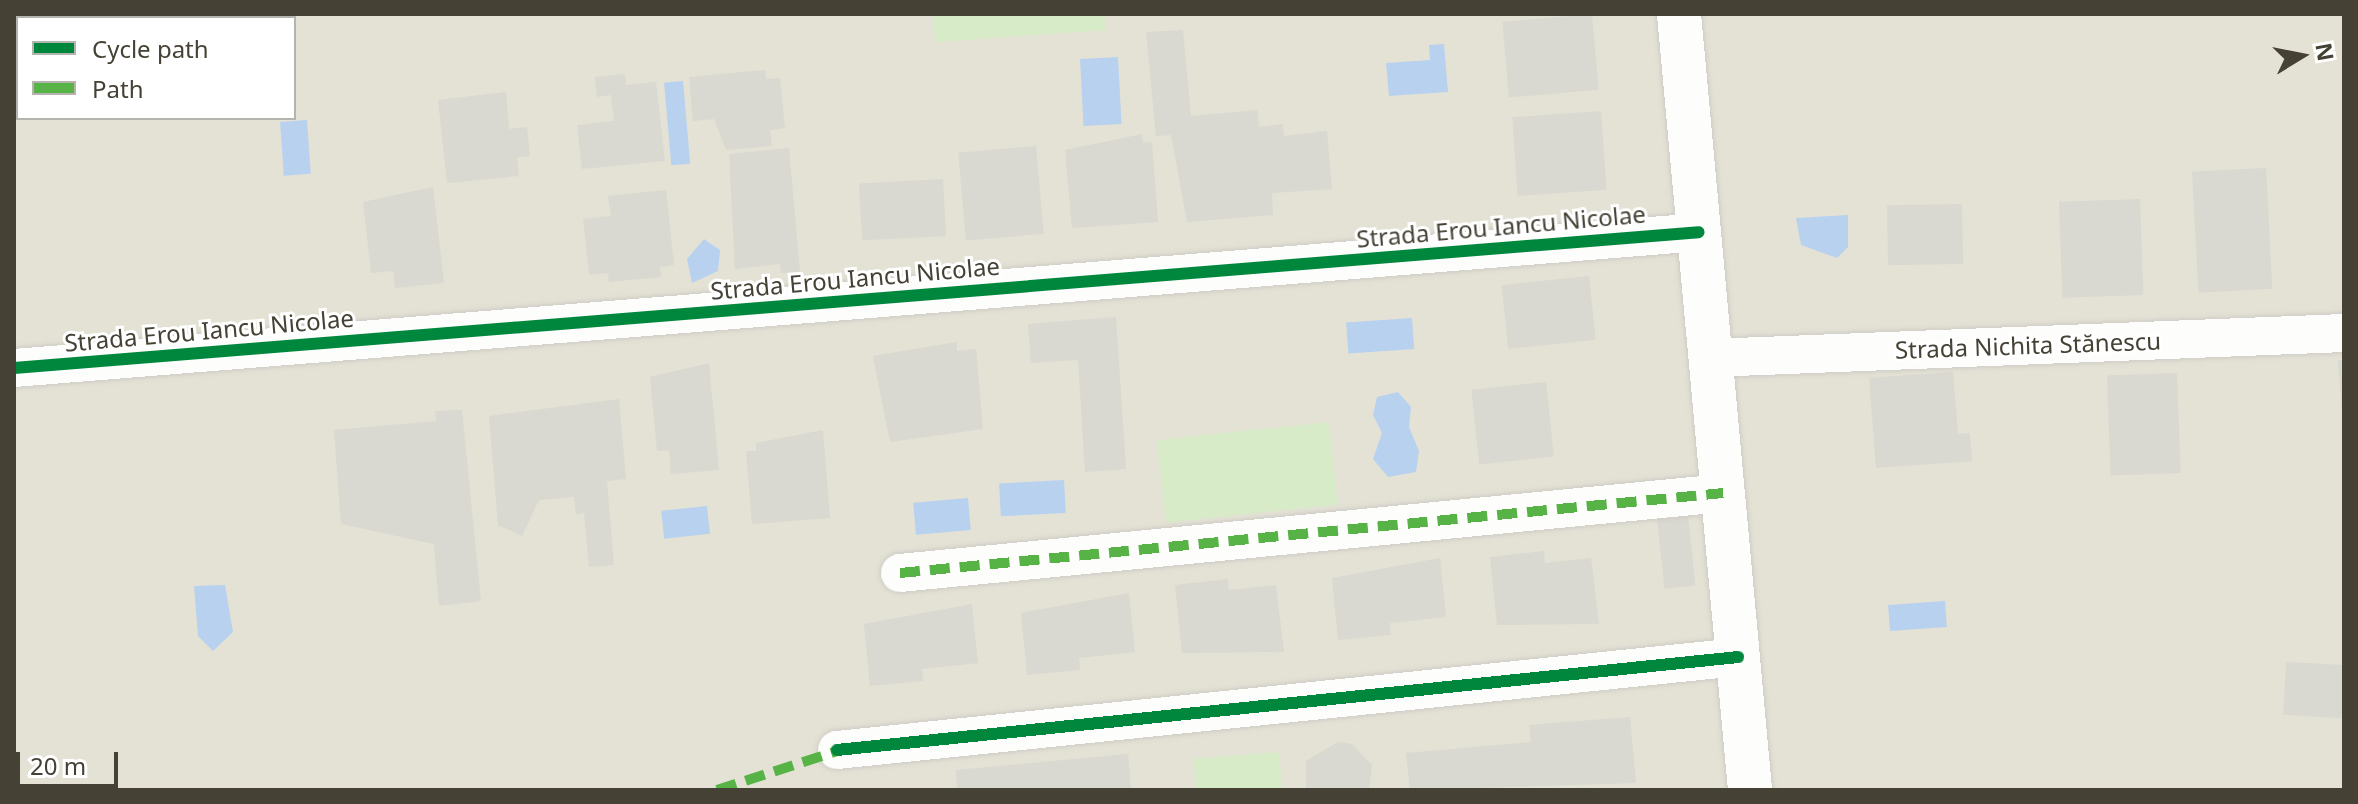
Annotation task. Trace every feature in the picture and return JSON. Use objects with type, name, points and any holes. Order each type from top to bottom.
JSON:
[{"type":"street","points":[[1679,14],[1750,790]]},
{"type":"street","name":"Strada Erou Iancu Nicolae","points":[[14,368],[1699,232]]},
{"type":"street","name":"Strada Nichita Stănescu","points":[[1711,358],[2344,333]]},
{"type":"street","points":[[900,573],[1723,493]]},
{"type":"street","points":[[837,750],[1738,657]]},
{"type":"shaded area","points":[[14,14],[2344,14],[2344,790],[14,790]]},
{"type":"green space","points":[[933,14],[1104,14],[1106,30],[935,42]]},
{"type":"green space","points":[[1329,422],[1338,505],[1166,523],[1157,440]]},
{"type":"green space","points":[[1279,752],[1282,790],[1196,790],[1193,759]]},
{"type":"water","points":[[1444,44],[1448,92],[1389,96],[1386,63],[1430,60],[1429,45]]},
{"type":"water","points":[[1118,57],[1122,124],[1084,126],[1080,59]]},
{"type":"water","points":[[683,81],[690,164],[671,165],[664,83]]},
{"type":"water","points":[[307,120],[311,174],[284,176],[280,122]]},
{"type":"water","points":[[1848,215],[1848,247],[1837,258],[1801,245],[1796,218]]},
{"type":"water","points":[[704,239],[720,250],[718,271],[692,283],[687,259]]},
{"type":"water","points":[[1412,318],[1414,349],[1348,354],[1346,323]]},
{"type":"water","points":[[1398,392],[1411,407],[1409,427],[1419,451],[1416,472],[1388,477],[1373,459],[1382,433],[1373,415],[1377,397]]},
{"type":"water","points":[[1064,480],[1066,513],[1001,516],[999,483]]},
{"type":"water","points":[[968,498],[971,530],[916,535],[913,503]]},
{"type":"water","points":[[707,506],[710,534],[664,539],[661,511]]},
{"type":"water","points":[[225,585],[233,632],[213,651],[198,636],[194,586]]},
{"type":"water","points":[[1945,601],[1947,627],[1890,631],[1888,605]]},
{"type":"building","points":[[1592,14],[1599,90],[1509,98],[1502,22]]},
{"type":"building","points":[[1183,30],[1191,116],[1257,110],[1259,127],[1283,124],[1284,136],[1327,131],[1332,189],[1272,193],[1273,215],[1187,222],[1171,135],[1156,136],[1146,32]]},
{"type":"building","points":[[765,70],[766,79],[780,78],[785,128],[770,130],[772,146],[726,150],[714,119],[693,121],[689,77]]},
{"type":"building","points":[[625,74],[626,85],[656,82],[665,161],[582,169],[577,125],[614,121],[611,95],[597,97],[595,77]]},
{"type":"building","points":[[506,92],[509,129],[527,127],[530,156],[517,157],[519,176],[447,183],[438,100]]},
{"type":"building","points":[[1601,111],[1607,190],[1518,196],[1512,117]]},
{"type":"building","points":[[1142,134],[1143,143],[1152,142],[1158,222],[1072,228],[1065,150]]},
{"type":"building","points":[[1036,146],[1044,234],[966,240],[958,153]]},
{"type":"building","points":[[789,148],[800,272],[781,273],[780,264],[735,269],[729,154]]},
{"type":"building","points":[[2266,168],[2272,289],[2198,293],[2192,172]]},
{"type":"building","points":[[943,179],[946,236],[862,240],[859,183]]},
{"type":"building","points":[[433,187],[444,283],[395,288],[393,271],[371,273],[363,202]]},
{"type":"building","points":[[666,190],[674,265],[660,267],[661,277],[609,282],[608,273],[589,275],[583,219],[611,216],[608,196]]},
{"type":"building","points":[[2140,199],[2143,295],[2062,298],[2059,202]]},
{"type":"building","points":[[1962,204],[1963,264],[1888,265],[1887,205]]},
{"type":"building","points":[[1589,276],[1596,340],[1508,349],[1501,285]]},
{"type":"building","points":[[1116,317],[1126,469],[1085,472],[1078,360],[1031,363],[1028,324]]},
{"type":"building","points":[[957,342],[957,351],[976,349],[983,429],[890,442],[873,356]]},
{"type":"building","points":[[2338,360],[2344,360],[2344,412],[2342,412]]},
{"type":"building","points":[[709,363],[719,470],[671,474],[669,450],[657,451],[650,377]]},
{"type":"building","points":[[1953,372],[1958,434],[1970,433],[1972,461],[1876,468],[1869,378]]},
{"type":"building","points":[[2177,373],[2180,473],[2111,475],[2107,375]]},
{"type":"building","points":[[1546,382],[1554,457],[1479,464],[1471,390]]},
{"type":"building","points":[[619,399],[626,479],[607,481],[614,565],[589,567],[584,513],[576,514],[574,497],[539,500],[522,536],[498,525],[489,416]]},
{"type":"building","points":[[462,410],[481,601],[439,606],[434,544],[341,524],[334,430],[436,421],[435,411]]},
{"type":"building","points":[[823,430],[830,518],[752,524],[746,451],[756,451],[756,443]]},
{"type":"building","points":[[1688,516],[1695,586],[1664,589],[1657,519]]},
{"type":"building","points":[[1544,551],[1545,563],[1591,558],[1599,624],[1497,625],[1490,557]]},
{"type":"building","points":[[1440,558],[1446,617],[1390,623],[1391,635],[1338,640],[1332,578]]},
{"type":"building","points":[[1228,579],[1229,590],[1276,585],[1284,652],[1182,653],[1175,585]]},
{"type":"building","points":[[1129,593],[1135,652],[1079,658],[1080,670],[1027,675],[1021,613]]},
{"type":"building","points":[[972,604],[978,663],[922,669],[923,681],[870,686],[864,624]]},
{"type":"building","points":[[2286,662],[2344,665],[2341,718],[2283,715]]},
{"type":"building","points":[[1630,717],[1636,783],[1410,790],[1406,753],[1531,742],[1529,725]]},
{"type":"building","points":[[1338,742],[1352,744],[1372,765],[1369,790],[1306,790],[1306,761]]},
{"type":"building","points":[[1128,754],[1131,790],[957,790],[956,770]]},
{"type":"marked path","points":[[900,573],[1723,493]]},
{"type":"marked path","points":[[717,790],[843,749]]},
{"type":"cycle path","points":[[14,368],[1699,232]]},
{"type":"cycle path","points":[[837,750],[1738,657]]}]
